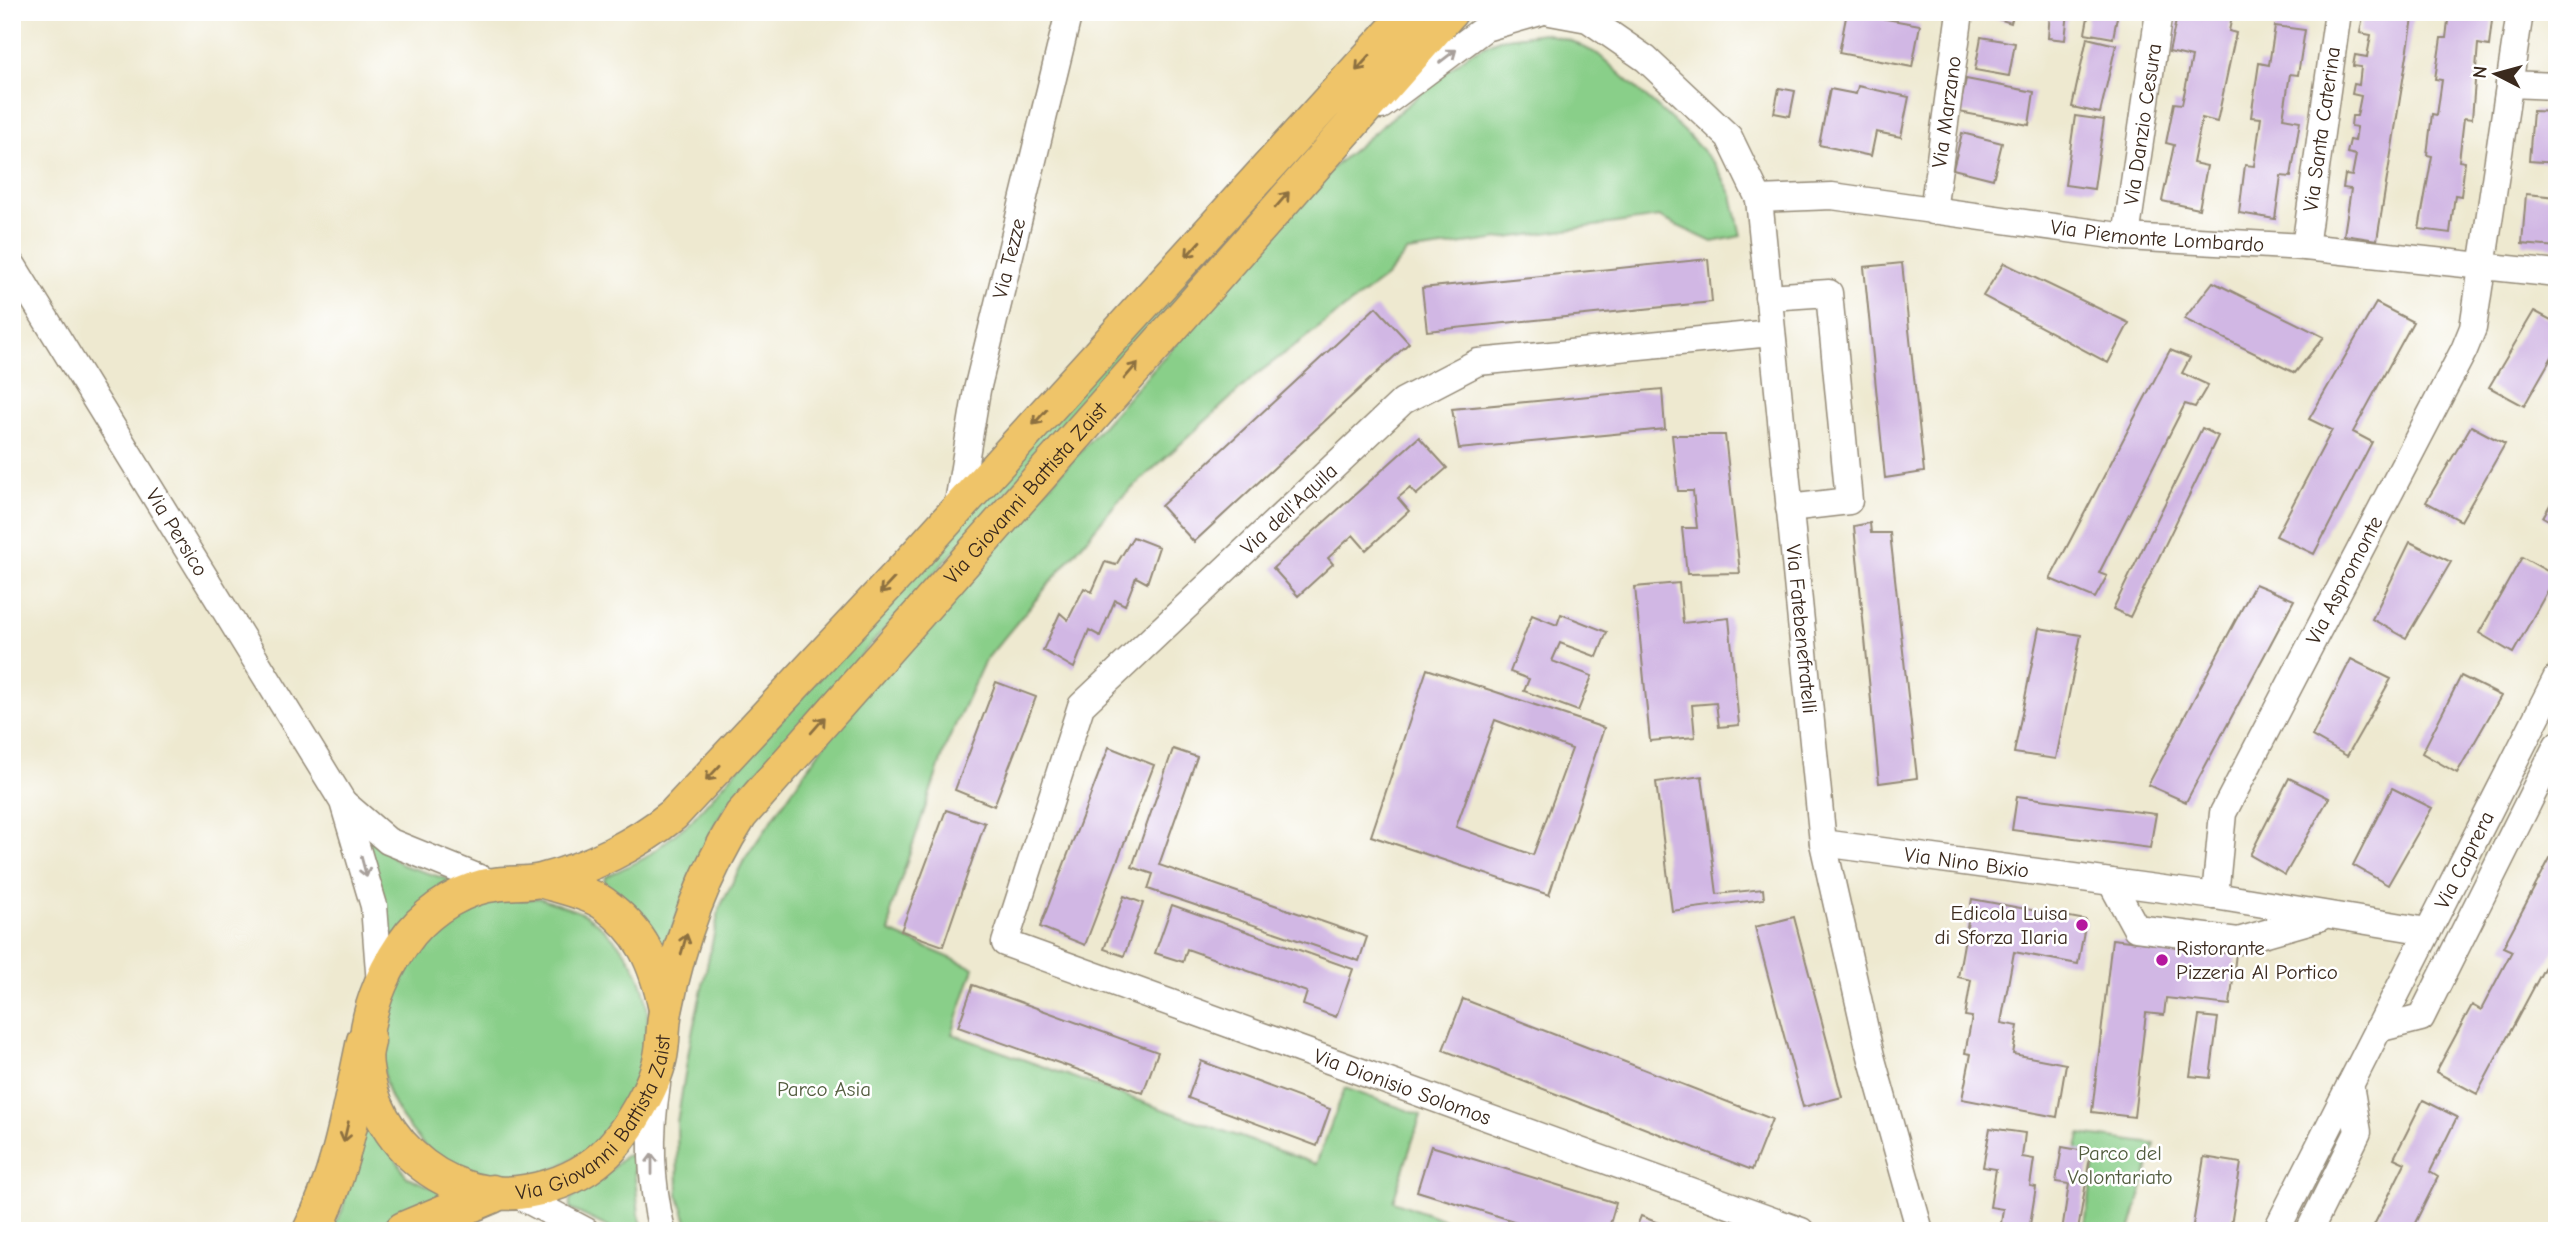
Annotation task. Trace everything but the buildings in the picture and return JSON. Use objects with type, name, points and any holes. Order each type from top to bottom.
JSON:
[{"type":"highway","name":"Via Giovanni Battista Zaist","points":[[312,1231],[327,1203],[342,1150],[366,1041]]},
{"type":"highway","name":"Via Giovanni Battista Zaist","points":[[404,1231],[504,1194]]},
{"type":"main road","name":"Via Giovanni Battista Zaist","points":[[1409,12],[957,509],[673,815],[645,838],[542,881],[494,884],[462,893],[431,915],[412,933],[380,984],[366,1041],[369,1084],[381,1115],[401,1146],[427,1169],[452,1184],[504,1194],[549,1188],[570,1179],[605,1155],[635,1114],[660,1060],[666,1009],[690,922],[715,856],[741,815],[1451,12]]},
{"type":"main road","name":"Via Giovanni Battista Zaist","points":[[542,881],[601,902],[634,931],[655,965],[666,1009]]},
{"type":"street","name":"Via Tezze","points":[[957,509],[976,390],[1069,12]]},
{"type":"street","points":[[1335,141],[1485,28],[1540,12]]},
{"type":"street","name":"Via Fatebenefratelli","points":[[1550,12],[1588,19],[1646,59],[1729,137],[1759,199],[1823,843],[1871,1056],[1920,1231]]},
{"type":"street","name":"Via Fatebenefratelli","points":[[1615,12],[1646,59]]},
{"type":"street","name":"Via Marzano","points":[[1933,211],[1960,12]]},
{"type":"street","name":"Via Danzio Cesura","points":[[2126,237],[2159,12]]},
{"type":"street","name":"Via Santa Caterina","points":[[2305,247],[2338,12]]},
{"type":"street","name":"Via Aspromonte","points":[[2215,896],[2223,813],[2473,328],[2520,12]]},
{"type":"street","points":[[2509,84],[2557,86]]},
{"type":"street","name":"Via Piemonte Lombardo","points":[[1759,199],[1832,196],[2126,237],[2305,247],[2557,274]]},
{"type":"street","name":"Via Persico","points":[[12,264],[343,802],[374,906],[380,984]]},
{"type":"street","points":[[1768,297],[1829,293],[1849,501],[1789,508]]},
{"type":"street","name":"Via dell'Aquila","points":[[1005,943],[1081,706],[1403,401],[1478,362],[1771,333]]},
{"type":"street","name":"Via Caprera","points":[[2554,683],[2557,720]]},
{"type":"street","name":"Via Caprera","points":[[2276,1231],[2554,683]]},
{"type":"street","name":"Via Caprera","points":[[2378,1029],[2421,1018],[2557,745]]},
{"type":"street","name":"Via Persico","points":[[343,802],[388,841],[494,884]]},
{"type":"street","name":"Via Nino Bixio","points":[[1823,843],[2215,896],[2427,931]]},
{"type":"street","name":"Via Nino Bixio","points":[[2111,882],[2136,928],[2238,941],[2324,916]]},
{"type":"street","name":"Via Dionisio Solomos","points":[[1005,943],[1801,1231]]},
{"type":"street","points":[[660,1060],[651,1122],[652,1189],[662,1231]]},
{"type":"street","points":[[2309,1231],[2358,1132],[2350,1085]]},
{"type":"street","points":[[504,1194],[586,1231]]},
{"type":"green space","points":[[1414,12],[1435,12],[724,809],[691,876],[668,947],[660,942],[645,916],[604,883],[605,877],[645,858],[690,822]]},
{"type":"green space","name":"Parco Asia","points":[[1543,33],[1569,40],[1598,54],[1684,131],[1715,164],[1732,195],[1741,236],[1712,242],[1659,217],[1407,252],[1386,277],[1257,374],[1117,502],[984,662],[947,743],[891,909],[890,932],[974,968],[952,1034],[1316,1164],[1345,1088],[1421,1115],[1393,1201],[1475,1231],[690,1231],[678,1194],[677,1122],[691,1038],[720,907],[744,860],[841,720],[1332,168],[1469,53],[1499,39]]},
{"type":"green space","points":[[360,829],[402,865],[463,884],[382,955]]},
{"type":"green space","points":[[540,898],[588,916],[613,938],[628,957],[639,976],[646,997],[648,1019],[641,1065],[612,1127],[587,1151],[554,1169],[528,1176],[495,1177],[462,1170],[447,1163],[422,1143],[399,1114],[387,1089],[383,1056],[391,1006],[415,958],[431,938],[451,921],[488,903]]},
{"type":"green space","points":[[366,1111],[407,1177],[461,1200],[379,1231],[331,1231],[342,1211]]},
{"type":"green space","name":"Parco del Volontariato","points":[[2080,1134],[2155,1144],[2130,1231],[2084,1231],[2095,1161],[2075,1158]]},
{"type":"green space","points":[[630,1155],[633,1158],[639,1215],[644,1231],[616,1231],[570,1209],[570,1199],[596,1184],[625,1156]]},
{"type":"place","name":"Edicola Luisa di Sforza Ilaria","points":[[2082,925]]},
{"type":"place","name":"Ristorante Pizzeria Al Portico","points":[[2162,960]]}]
